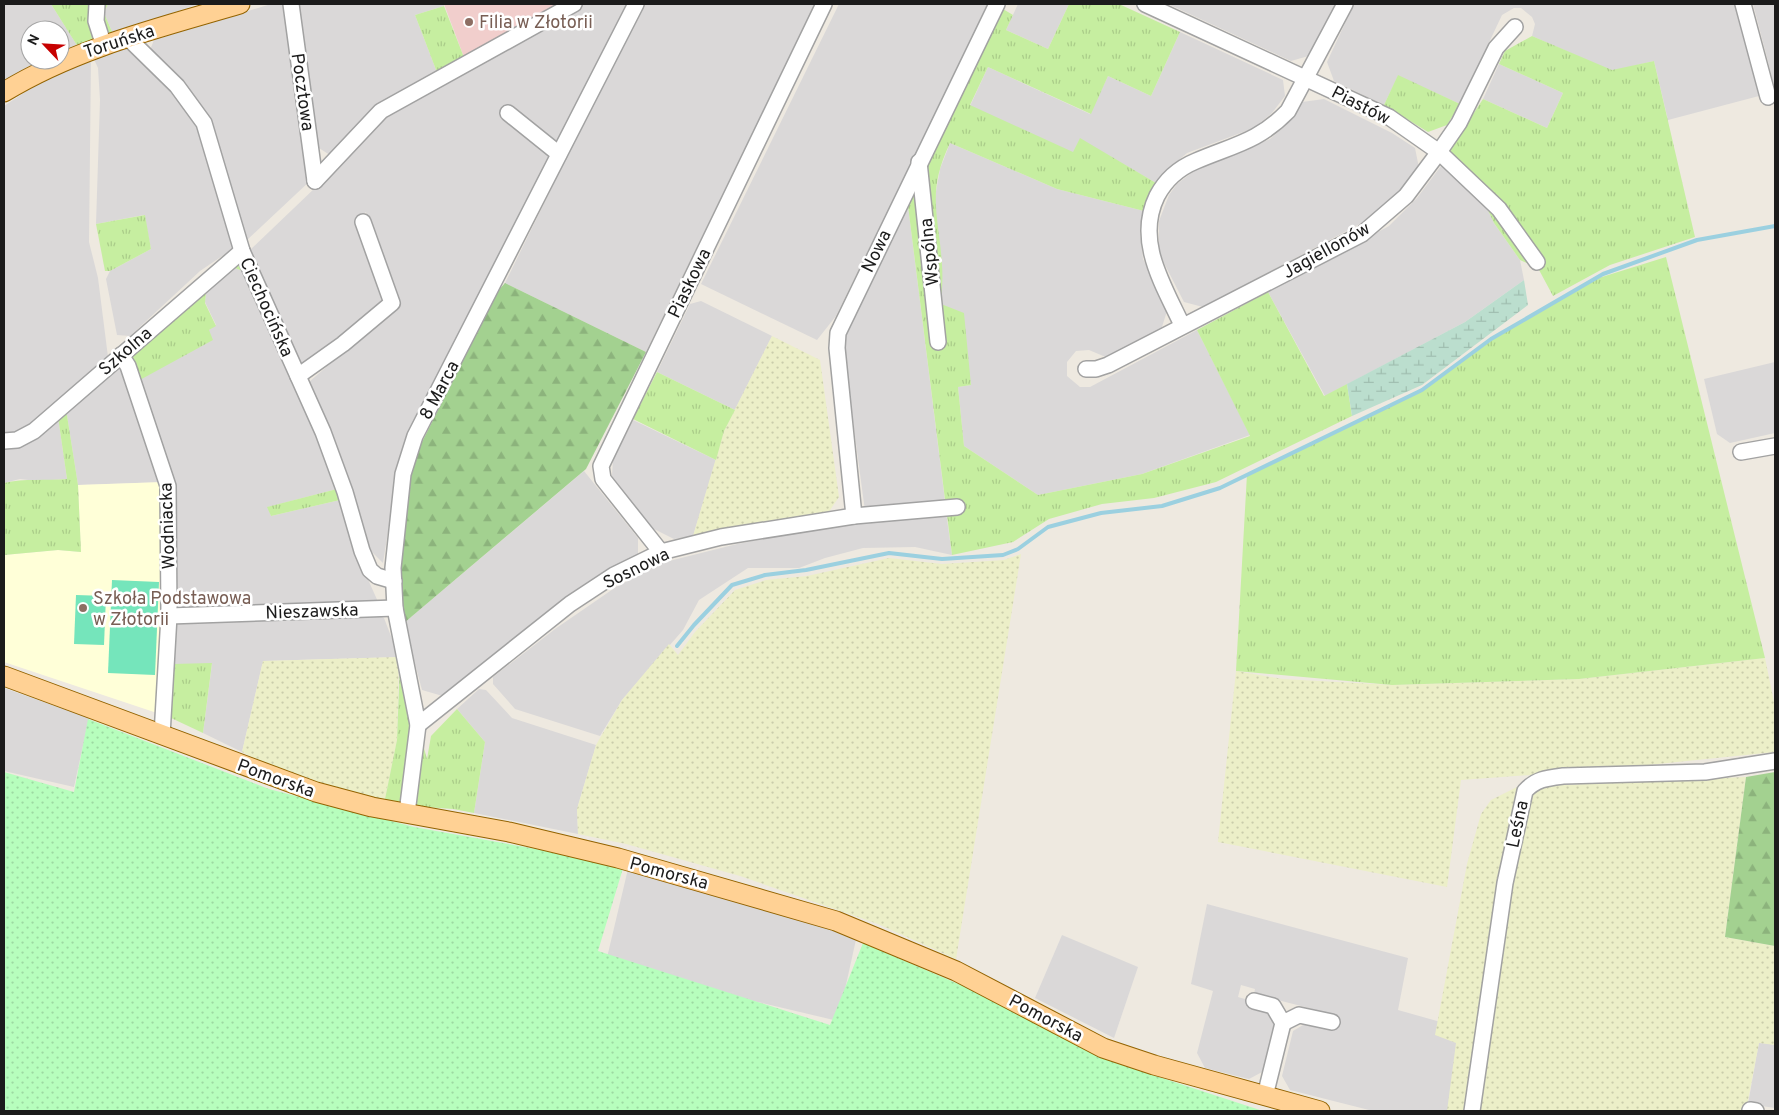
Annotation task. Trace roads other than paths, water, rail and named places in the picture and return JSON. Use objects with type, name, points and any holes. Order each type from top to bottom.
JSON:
[{"type":"main road","name":"Toruńska","points":[[4,92],[60,61],[240,4]]},
{"type":"main road","name":"Pomorska","points":[[4,676],[316,792],[407,814],[509,832],[618,858],[836,921],[956,971],[1103,1048],[1154,1065],[1320,1111]]},
{"type":"street","points":[[97,4],[96,21],[104,46]]},
{"type":"street","name":"Pocztowa","points":[[291,4],[315,181],[381,111],[574,4]]},
{"type":"street","name":"8 Marca","points":[[407,814],[418,725],[396,608],[393,568],[403,474],[415,436],[636,4]]},
{"type":"street","name":"Piaskowa","points":[[661,552],[603,479],[601,466],[824,4]]},
{"type":"street","name":"Nowa","points":[[854,516],[837,348],[838,333],[997,4]]},
{"type":"street","name":"Piastów","points":[[1145,4],[1389,117],[1439,152],[1499,209],[1537,262]]},
{"type":"street","points":[[1182,324],[1156,268],[1149,245],[1148,222],[1162,187],[1182,167],[1243,144],[1275,124],[1288,111],[1345,4]]},
{"type":"street","points":[[1743,4],[1768,97]]},
{"type":"street","name":"Jagiellonów","points":[[1086,369],[1096,369],[1108,365],[1182,324],[1362,234],[1406,196],[1439,152],[1459,123],[1496,48],[1515,27]]},
{"type":"street","name":"Ciechocińska","points":[[128,38],[177,86],[204,123],[242,251],[298,376],[345,492],[362,551],[370,570],[378,576],[394,581]]},
{"type":"street","points":[[508,113],[559,154]]},
{"type":"street","name":"Wspólna","points":[[920,162],[938,342]]},
{"type":"street","points":[[298,376],[343,344],[392,303],[363,222]]},
{"type":"street","name":"Szkolna","points":[[4,441],[16,440],[34,431],[242,251]]},
{"type":"street","name":"Wodniacka","points":[[120,355],[128,366],[168,486],[169,616],[162,735]]},
{"type":"street","points":[[1740,452],[1775,446]]},
{"type":"street","name":"Sosnowa","points":[[418,725],[570,604],[614,575],[661,552],[721,537],[854,516],[957,506]]},
{"type":"street","name":"Nieszawska","points":[[169,616],[396,608]]},
{"type":"street","name":"Leśna","points":[[1472,1111],[1505,883],[1525,791],[1532,783],[1542,778],[1705,772],[1775,761]]},
{"type":"street","points":[[1254,1001],[1273,1006],[1281,1016],[1283,1023],[1265,1096]]},
{"type":"street","points":[[1283,1023],[1299,1015],[1332,1022]]},
{"type":"waterway","points":[[677,646],[732,585],[765,575],[806,570],[889,553],[942,559],[1003,555],[1018,549],[1048,527],[1101,513],[1162,506],[1220,488],[1422,390],[1491,339],[1603,274],[1697,240],[1775,226]]},
{"type":"place","name":"Filia w Złotorii","points":[[469,22]]},
{"type":"place","name":"Szkoła Podstawowa w Złotorii","points":[[83,608]]}]
